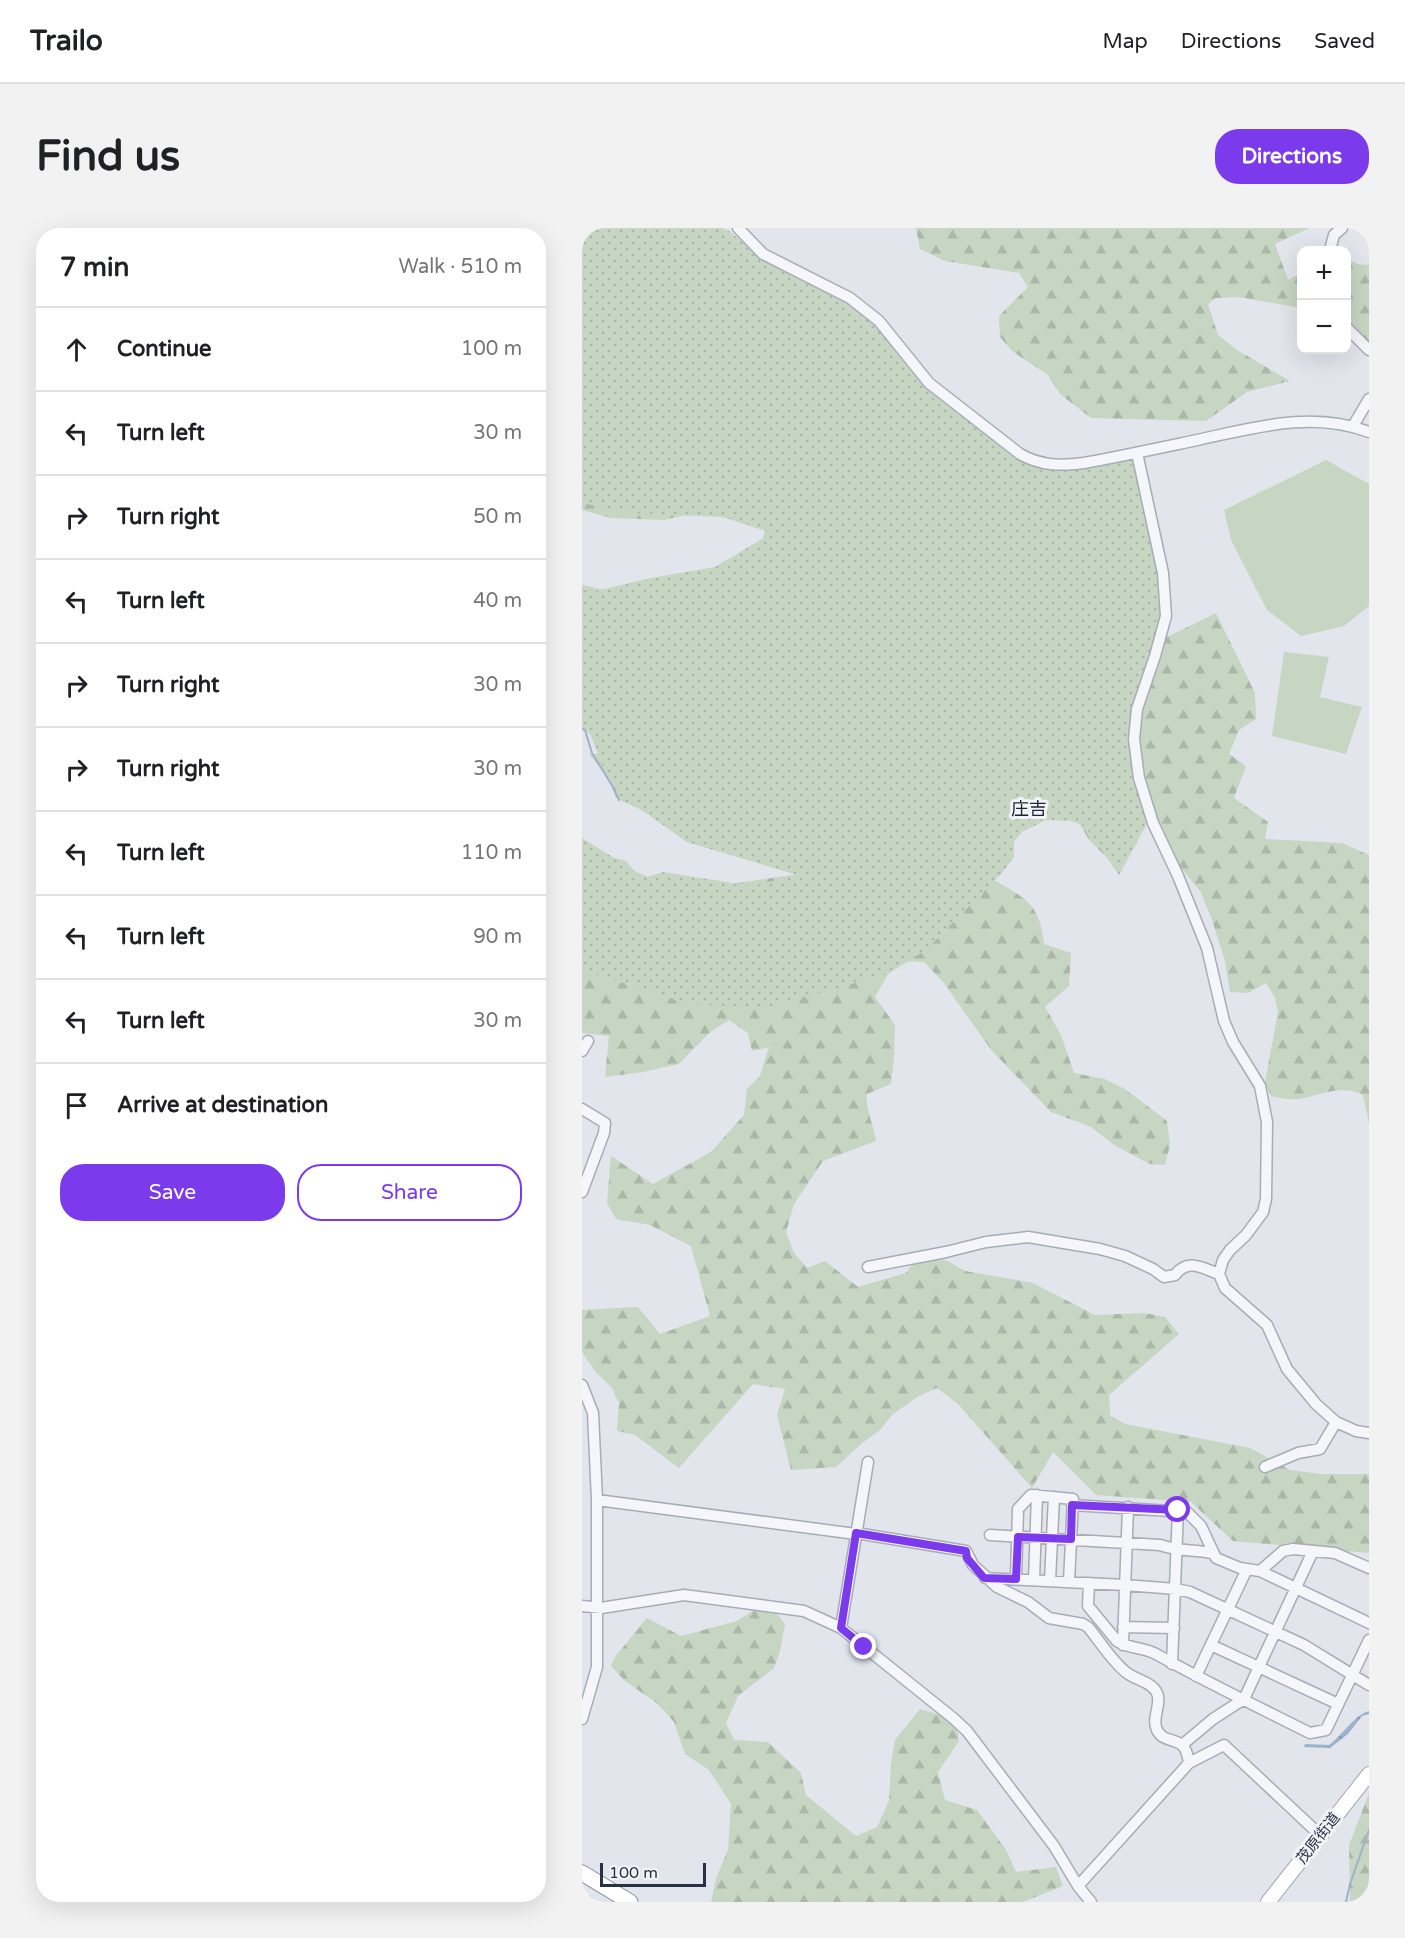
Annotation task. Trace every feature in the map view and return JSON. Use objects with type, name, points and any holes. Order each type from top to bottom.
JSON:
[{"type":"highway","points":[[582,1873],[630,1902]]},
{"type":"main road","name":"茂原街道","points":[[1268,1902],[1369,1774]]},
{"type":"street","points":[[738,228],[763,254],[850,298],[879,321],[929,382],[1020,454],[1034,462],[1064,466],[1298,421],[1353,426],[1369,432]]},
{"type":"street","points":[[1331,246],[1334,235],[1342,228]]},
{"type":"street","points":[[1351,331],[1369,350]]},
{"type":"street","points":[[1353,426],[1369,399]]},
{"type":"street","points":[[1137,453],[1163,573],[1166,616],[1137,709],[1134,739],[1139,778],[1153,823],[1178,876],[1207,948],[1224,1021],[1233,1042],[1260,1086],[1267,1122],[1266,1199],[1263,1212],[1222,1260],[1219,1274],[1225,1288],[1267,1325],[1292,1377],[1316,1404],[1336,1422],[1356,1431],[1369,1433]]},
{"type":"street","points":[[582,1109],[605,1123],[604,1133],[582,1192]]},
{"type":"street","points":[[868,1267],[1003,1238],[1028,1237],[1125,1256],[1153,1269],[1164,1277],[1175,1275],[1180,1267],[1191,1265],[1219,1274]]},
{"type":"street","points":[[582,1385],[593,1413],[597,1500],[597,1667],[582,1719]]},
{"type":"street","points":[[1265,1467],[1298,1453],[1320,1449],[1336,1422]]},
{"type":"street","points":[[841,1628],[868,1462]]},
{"type":"street","points":[[1016,1579],[1018,1509],[1031,1495],[1037,1495],[1073,1498],[1069,1582]]},
{"type":"street","points":[[1034,1580],[1037,1495]]},
{"type":"street","points":[[1050,1581],[1054,1497]]},
{"type":"street","points":[[597,1500],[966,1551],[967,1558],[984,1578],[997,1587],[1028,1602],[1049,1618],[1088,1627],[1128,1674],[1142,1680],[1157,1692],[1159,1701],[1154,1721],[1156,1729],[1164,1739],[1182,1745],[1190,1763]]},
{"type":"street","points":[[1072,1505],[1187,1512],[1198,1521],[1212,1553],[1223,1562],[1260,1571],[1369,1623]]},
{"type":"street","points":[[1122,1645],[1128,1507]]},
{"type":"street","points":[[1172,1664],[1178,1510]]},
{"type":"street","points":[[990,1535],[1160,1545],[1177,1551],[1212,1553]]},
{"type":"street","points":[[1260,1571],[1283,1551],[1293,1549],[1335,1553],[1369,1568]]},
{"type":"street","points":[[1182,1745],[1213,1719],[1244,1699],[1313,1551]]},
{"type":"street","points":[[1196,1676],[1247,1569]]},
{"type":"street","points":[[984,1578],[1125,1585],[1190,1592],[1304,1645],[1369,1685]]},
{"type":"street","points":[[1089,1583],[1088,1606],[1122,1645],[1150,1650],[1172,1664],[1310,1733],[1326,1730],[1369,1640]]},
{"type":"street","points":[[582,1606],[597,1607],[667,1596],[701,1596],[804,1611],[841,1628],[967,1731],[1054,1846],[1078,1886],[1091,1902]]},
{"type":"street","points":[[1123,1627],[1173,1628]]},
{"type":"street","points":[[1211,1646],[1338,1704]]},
{"type":"street","points":[[1078,1886],[1190,1763],[1224,1745],[1320,1835]]},
{"type":"street","points":[[582,1899],[588,1902]]},
{"type":"green space","points":[[582,228],[722,228],[729,231],[766,261],[849,302],[877,328],[913,372],[948,405],[1028,462],[1136,458],[1162,588],[1161,616],[1134,711],[1149,820],[1119,875],[1085,826],[1071,821],[1046,820],[1022,832],[1014,842],[1014,857],[1001,874],[926,950],[888,974],[764,1008],[689,1004],[582,970],[582,838],[614,858],[626,861],[636,873],[647,877],[663,872],[752,886],[797,875],[687,842],[642,810],[616,798],[590,734],[582,728],[582,590],[596,591],[651,578],[715,567],[772,533],[723,517],[632,513],[582,503]]},
{"type":"green space","points":[[916,228],[1309,228],[1275,244],[1288,280],[1297,275],[1297,307],[1238,297],[1216,298],[1208,304],[1218,335],[1237,350],[1290,381],[1247,392],[1206,421],[1091,418],[1060,394],[1048,375],[1012,351],[1000,337],[999,316],[1028,287],[1019,273],[945,261],[920,249]]},
{"type":"green space","points":[[1351,261],[1369,265],[1369,345],[1351,334]]},
{"type":"green space","points":[[582,376],[1143,638],[1167,637],[1216,613],[1255,693],[1256,719],[1239,730],[1229,754],[1246,766],[1234,798],[1268,822],[1265,839],[1342,843],[1369,855],[1369,1123],[1363,1095],[1355,1092],[1339,1090],[1295,1099],[1271,1096],[1265,1082],[1278,1012],[1275,998],[1266,983],[1248,993],[1230,992],[1225,961],[1200,891],[1163,846],[1142,813],[1113,822],[1123,873],[1090,841],[1054,783],[985,875],[1018,894],[1033,908],[1042,929],[1044,944],[1071,953],[1069,986],[1045,1007],[1061,1035],[1074,1073],[1105,1079],[1125,1089],[1167,1121],[1170,1145],[1165,1165],[1150,1164],[1114,1145],[1091,1127],[1051,1112],[992,1051],[943,982],[924,962],[901,961],[888,974],[875,997],[895,1025],[891,1084],[867,1094],[867,1105],[876,1141],[823,1161],[794,1204],[786,1232],[794,1253],[807,1268],[825,1261],[858,1287],[906,1273],[920,1253],[948,1261],[965,1271],[1033,1283],[1095,1315],[1144,1313],[1165,1317],[1179,1334],[1109,1395],[1110,1415],[1125,1424],[1250,1448],[1290,1470],[1321,1474],[1369,1474],[1369,1553],[1233,1541],[1191,1502],[1096,1495],[1053,1452],[1032,1488],[958,1404],[937,1388],[919,1396],[893,1414],[880,1430],[836,1467],[791,1470],[777,1415],[785,1389],[753,1384],[679,1468],[635,1435],[617,1431],[619,1403],[612,1388],[595,1371],[582,1352],[582,1310],[638,1307],[660,1334],[710,1316],[691,1246],[650,1225],[616,1219],[607,1203],[611,1156],[653,1184],[711,1152],[744,1115],[747,1089],[760,1076],[769,1047],[752,1051],[748,1033],[729,1020],[709,1033],[679,1064],[605,1077],[609,1036],[582,1033],[582,839],[614,858],[626,861],[628,868],[659,882],[706,888],[797,874],[687,842],[642,810],[616,798],[613,783],[589,754],[620,752],[582,702],[582,585],[647,599],[726,578],[761,543],[770,517],[729,505],[664,520],[611,518],[582,510]]},
{"type":"green space","points":[[1326,460],[1369,484],[1369,606],[1344,626],[1301,636],[1267,610],[1231,540],[1224,510]]},
{"type":"green space","points":[[1284,652],[1329,657],[1320,697],[1362,707],[1346,754],[1272,736]]},
{"type":"green space","points":[[754,1610],[777,1614],[785,1624],[774,1668],[738,1696],[726,1723],[734,1740],[768,1742],[801,1773],[806,1795],[856,1836],[877,1827],[889,1801],[895,1740],[920,1709],[956,1720],[959,1741],[938,1772],[945,1800],[977,1810],[1006,1850],[1016,1872],[1056,1867],[1063,1886],[1023,1902],[711,1902],[716,1878],[728,1850],[731,1804],[709,1770],[685,1754],[674,1722],[658,1704],[625,1681],[611,1666],[615,1657],[647,1618],[681,1636],[737,1621]]},
{"type":"green space","points":[[1369,1793],[1369,1902],[1350,1902],[1349,1845]]},
{"type":"water","points":[[1369,1711],[1369,1714],[1362,1716],[1348,1734],[1330,1748],[1304,1747],[1305,1744],[1329,1745],[1353,1721]]},
{"type":"waterway","points":[[582,729],[585,730],[592,753],[619,800]]},
{"type":"waterway","points":[[1346,1902],[1369,1830]]},
{"type":"district","name":"庄吉","points":[[1029,809]]},
{"type":"route","points":[[864,1647],[841,1628],[856,1533],[966,1551],[967,1558],[984,1578],[1016,1579],[1018,1537],[1071,1539],[1072,1505],[1178,1510]]}]
